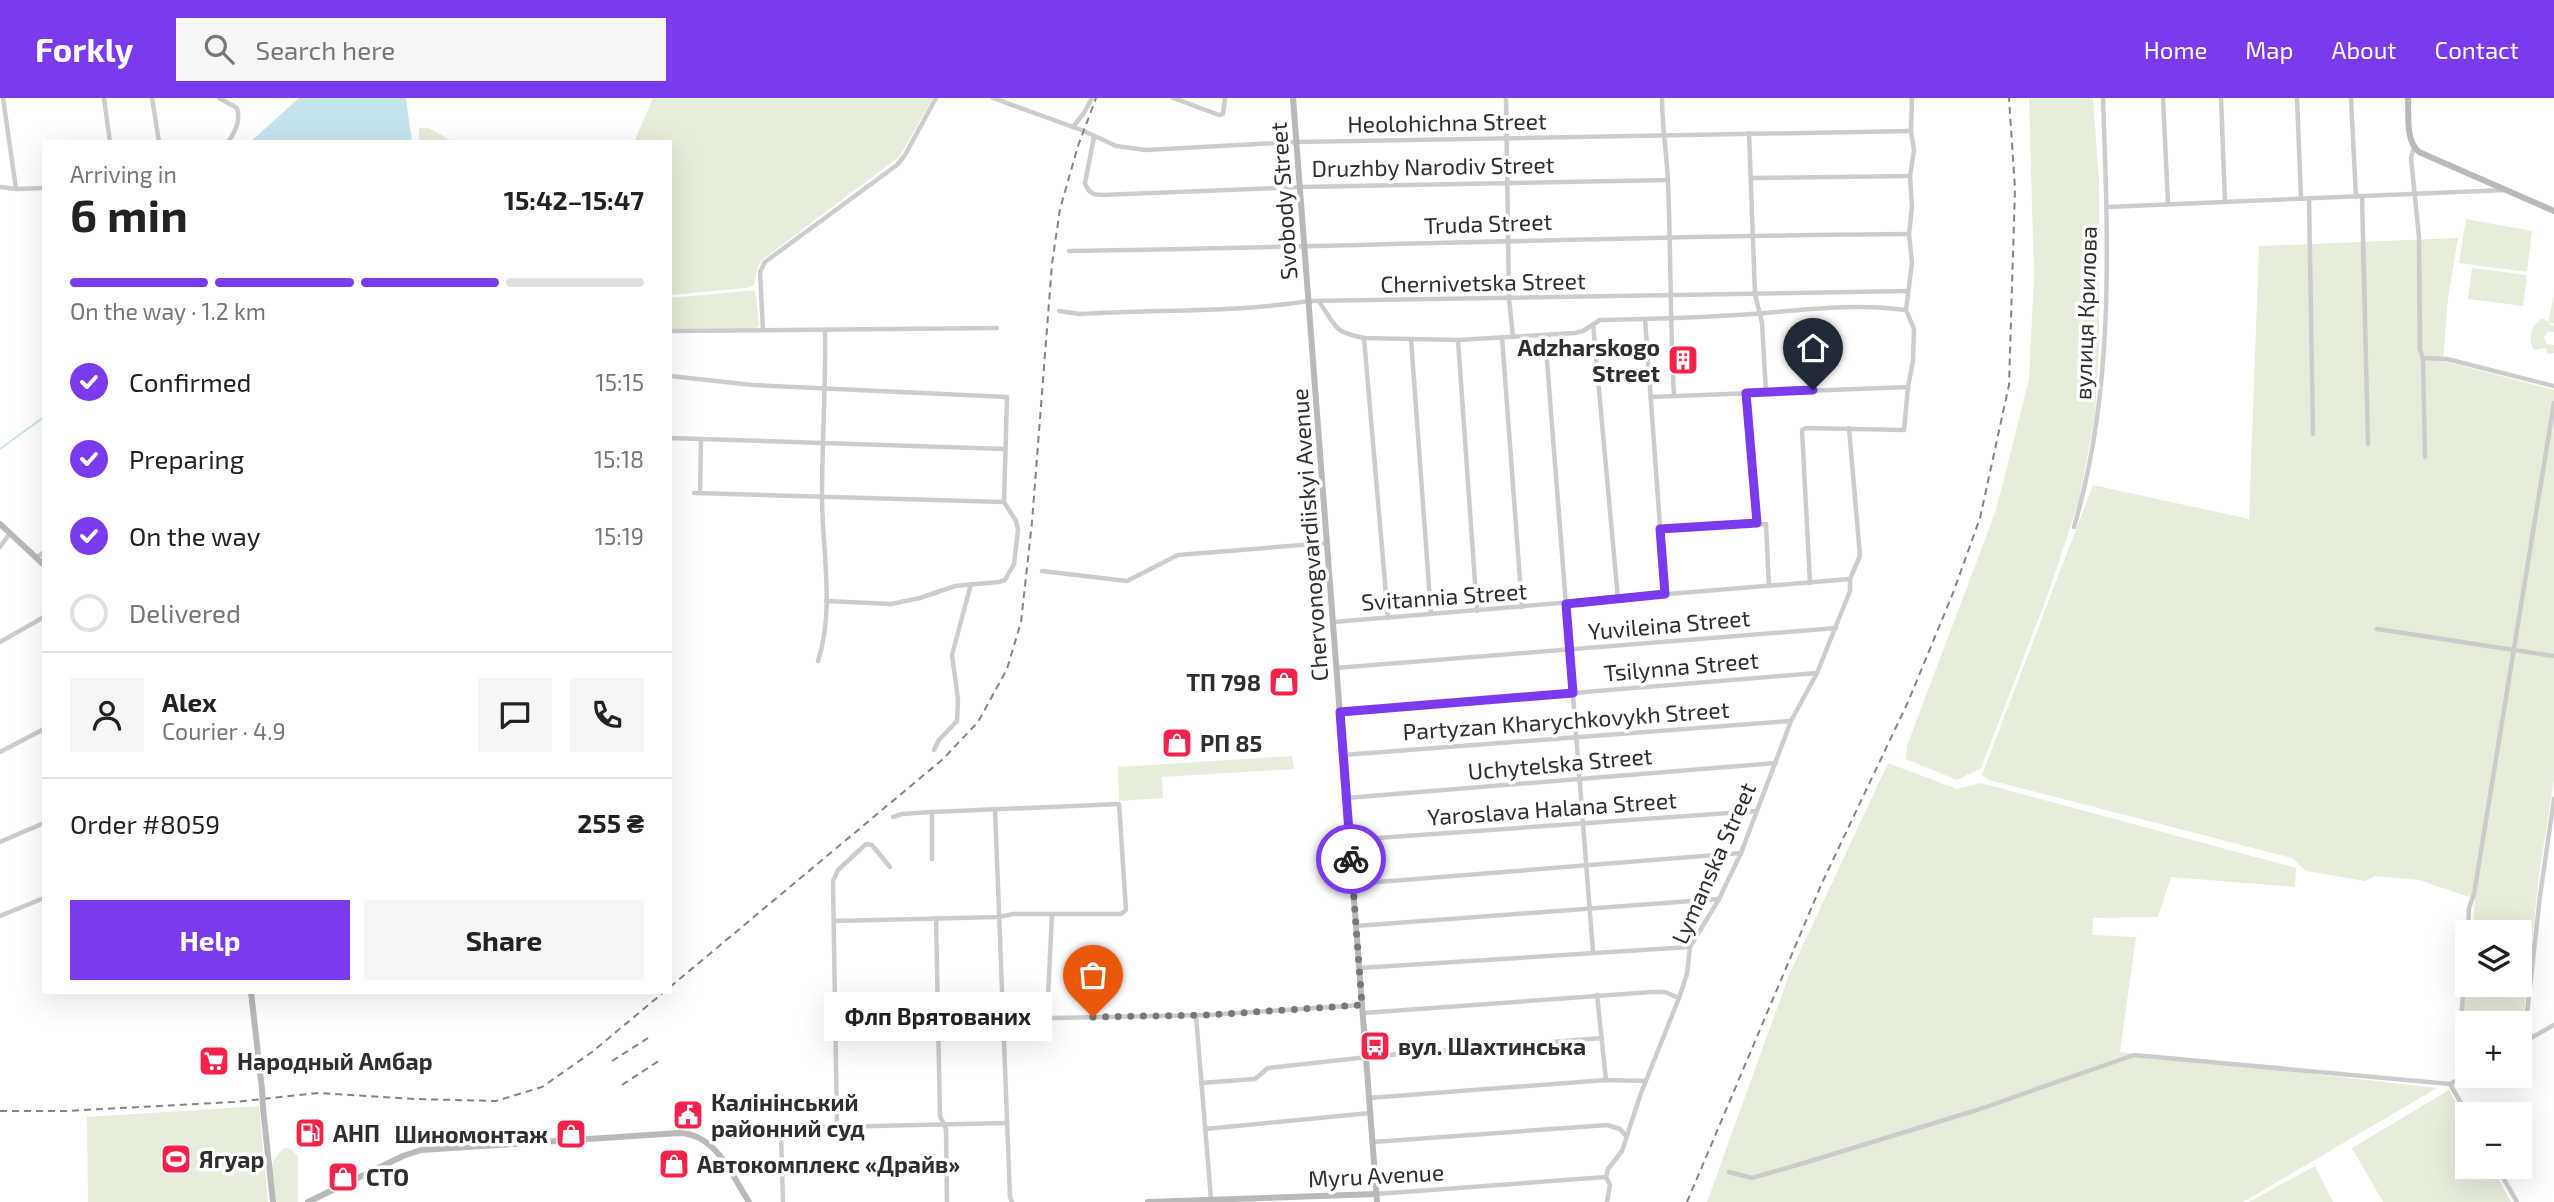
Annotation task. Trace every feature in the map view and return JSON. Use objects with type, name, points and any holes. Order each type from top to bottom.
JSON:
[{"type":"main road","name":"Svobody Street","points":[[1293,98],[1310,325]]},
{"type":"main road","points":[[2408,98],[2410,137],[2414,148],[2554,211]]},
{"type":"main road","name":"Chervonogvardiiskyi Avenue","points":[[1310,325],[1377,1202]]},
{"type":"main road","points":[[0,524],[42,563]]},
{"type":"main road","points":[[251,994],[273,1202]]},
{"type":"main road","points":[[308,1202],[421,1150],[679,1133],[701,1137],[709,1143],[749,1202]]},
{"type":"main road","name":"Myru Avenue","points":[[1148,1202],[1377,1194]]},
{"type":"street","points":[[4,98],[16,189]]},
{"type":"street","points":[[104,98],[110,140]]},
{"type":"street","points":[[152,98],[159,140]]},
{"type":"street","points":[[219,98],[237,108],[240,116],[229,140]]},
{"type":"street","points":[[763,330],[760,272],[765,262],[897,165],[936,98]]},
{"type":"street","name":"Heolohichna Street","points":[[993,98],[1116,145],[1146,150],[1296,142],[1912,131]]},
{"type":"street","points":[[1073,127],[1091,98]]},
{"type":"street","points":[[1173,98],[1219,115],[1223,114],[1225,98]]},
{"type":"street","points":[[1506,98],[1509,299],[1513,337]]},
{"type":"street","points":[[1662,98],[1662,130],[1668,180],[1669,318],[1674,396]]},
{"type":"street","points":[[1810,583],[1800,434],[1806,428],[1904,430],[1913,361],[1914,329],[1906,310],[1912,263],[1909,233],[1912,207],[1910,176],[1914,150],[1912,98]]},
{"type":"street","name":"вулиця Крилова","points":[[2074,527],[2086,486],[2100,405],[2106,312],[2107,207],[2103,98]]},
{"type":"street","points":[[2163,98],[2168,204]]},
{"type":"street","points":[[2221,98],[2225,202]]},
{"type":"street","points":[[2297,98],[2301,199]]},
{"type":"street","points":[[2351,98],[2359,196],[2368,444]]},
{"type":"street","points":[[1749,132],[1755,294],[1762,323],[1766,393]]},
{"type":"street","name":"Druzhby Narodiv Street","points":[[1094,137],[1085,183],[1093,195],[1507,181],[1668,180]]},
{"type":"street","points":[[2414,148],[2411,158],[2419,237],[2425,457]]},
{"type":"street","points":[[1751,178],[1910,176]]},
{"type":"street","points":[[0,187],[42,188]]},
{"type":"street","points":[[2107,207],[2509,190]]},
{"type":"street","points":[[2309,198],[2313,434]]},
{"type":"street","name":"Truda Street","points":[[1069,251],[1909,233]]},
{"type":"street","name":"Chernivetska Street","points":[[1059,311],[1080,314],[1234,310],[1309,301],[1320,303],[1908,291]]},
{"type":"street","points":[[1320,303],[1340,332],[1364,338],[1458,340],[1583,331],[1600,320],[1834,307],[1882,306],[1906,310]]},
{"type":"street","points":[[1645,319],[1665,594]]},
{"type":"street","points":[[1593,323],[1618,599]]},
{"type":"street","points":[[672,331],[998,328]]},
{"type":"street","points":[[818,661],[826,637],[822,496],[825,330]]},
{"type":"street","points":[[1545,335],[1593,952]]},
{"type":"street","points":[[1502,337],[1522,607]]},
{"type":"street","points":[[1364,338],[1388,618]]},
{"type":"street","points":[[1411,339],[1432,614]]},
{"type":"street","points":[[1458,340],[1477,611]]},
{"type":"street","points":[[2423,358],[2447,359],[2554,386]]},
{"type":"street","points":[[672,376],[739,384],[1006,397],[1004,502],[1016,521],[1018,530],[1014,564],[1005,580],[955,586],[891,604],[826,601]]},
{"type":"street","points":[[1651,397],[1908,387]]},
{"type":"street","points":[[1746,393],[1757,523]]},
{"type":"street","points":[[2469,920],[2554,403]]},
{"type":"street","points":[[1849,428],[1860,556],[1850,579]]},
{"type":"street","points":[[672,438],[1005,449]]},
{"type":"street","points":[[701,440],[697,493],[1004,502]]},
{"type":"street","points":[[1660,529],[1763,523],[1768,526],[1769,586]]},
{"type":"street","points":[[0,547],[10,533]]},
{"type":"street","points":[[1042,571],[1127,580],[1178,555],[1327,543]]},
{"type":"street","points":[[36,558],[42,554]]},
{"type":"street","name":"Svitannia Street","points":[[1333,622],[1850,579]]},
{"type":"street","name":"Lymanska Street","points":[[1606,1177],[1608,1169],[1622,1150],[1679,998],[1687,974],[1690,947],[1719,899],[1741,853],[1791,721],[1817,673],[1836,628],[1850,591],[1850,579]]},
{"type":"street","points":[[934,750],[939,740],[957,721],[958,699],[952,655],[971,584]]},
{"type":"street","points":[[0,642],[42,618]]},
{"type":"street","name":"Yuvileina Street","points":[[1336,668],[1836,628]]},
{"type":"street","points":[[2377,629],[2554,656]]},
{"type":"street","name":"Tsilynna Street","points":[[1340,712],[1817,673]]},
{"type":"street","name":"Partyzan Kharychkovykh Street","points":[[1343,755],[1791,721]]},
{"type":"street","points":[[0,752],[42,730]]},
{"type":"street","name":"Uchytelska Street","points":[[1346,798],[1776,763]]},
{"type":"street","points":[[2527,1011],[2554,799]]},
{"type":"street","points":[[834,921],[999,917],[1013,914],[1121,914],[1126,910],[1119,804],[932,811],[893,817]]},
{"type":"street","points":[[995,809],[1006,1123],[1012,1202]]},
{"type":"street","points":[[932,811],[932,859]]},
{"type":"street","name":"Yaroslava Halana Street","points":[[1349,840],[1757,811]]},
{"type":"street","points":[[0,842],[42,824]]},
{"type":"street","points":[[837,1127],[833,881],[838,870],[868,844],[890,867]]},
{"type":"street","points":[[1353,884],[1741,853]]},
{"type":"street","points":[[0,916],[42,899]]},
{"type":"street","points":[[1356,926],[1719,899]]},
{"type":"street","points":[[1047,1018],[1052,914]]},
{"type":"street","points":[[936,918],[940,1116],[946,1129],[947,1202]]},
{"type":"street","points":[[1359,968],[1690,947]]},
{"type":"street","points":[[1003,1019],[1196,1016],[1665,992],[1679,998]]},
{"type":"street","points":[[1597,995],[1606,1080]]},
{"type":"street","points":[[1196,1016],[1211,1199]]},
{"type":"street","points":[[2532,1037],[2554,1026]]},
{"type":"street","points":[[1202,1083],[1255,1079],[1268,1068],[1602,1038]]},
{"type":"street","points":[[1729,1172],[1752,1178],[1804,1163],[1977,1110],[2134,1055],[2450,1084],[2455,1081]]},
{"type":"street","points":[[1369,1098],[1606,1080],[1646,1081]]},
{"type":"street","points":[[2450,1084],[2460,1102]]},
{"type":"street","points":[[1205,1129],[1370,1113]]},
{"type":"street","points":[[783,1202],[781,1134],[787,1128],[1006,1123]]},
{"type":"street","points":[[1373,1142],[1607,1125],[1620,1129],[1626,1136]]},
{"type":"street","points":[[1606,1177],[1610,1185],[1607,1202]]},
{"type":"street","name":"Myru Avenue","points":[[1377,1194],[1606,1177]]},
{"type":"street","points":[[2504,1179],[2517,1202]]},
{"type":"green space","points":[[653,98],[933,98],[900,156],[762,260],[754,285],[747,288],[672,295],[672,140],[635,140]]},
{"type":"green space","points":[[2029,98],[2093,98],[2099,180],[2099,344],[2095,416],[2079,501],[2047,597],[1981,768],[1957,780],[1906,759],[1907,746],[1996,510],[2029,379],[2034,277]]},
{"type":"green space","points":[[419,128],[428,128],[450,140],[419,140]]},
{"type":"green space","points":[[2466,219],[2532,231],[2527,272],[2459,263]]},
{"type":"green space","points":[[2458,238],[2448,299],[2443,361],[2554,390],[2554,779],[2532,940],[2532,920],[2473,920],[2475,899],[2419,880],[2375,876],[2365,881],[2306,871],[2292,858],[1989,780],[1982,775],[2093,485],[2249,519],[2259,246]]},
{"type":"green space","points":[[2472,268],[2527,275],[2523,306],[2468,299]]},
{"type":"green space","points":[[755,290],[759,324],[757,328],[672,329],[672,298]]},
{"type":"green space","points":[[2554,295],[2554,323],[2548,323],[2554,326],[2554,332],[2548,331],[2544,337],[2547,344],[2554,345],[2554,353],[2548,354],[2545,348],[2534,350],[2531,336],[2539,321],[2543,318],[2548,322]]},
{"type":"green space","points":[[1292,756],[1294,769],[1162,777],[1163,798],[1119,801],[1118,767]]},
{"type":"green space","points":[[1888,763],[1957,789],[1981,783],[2296,868],[2295,887],[2171,877],[2158,917],[2093,918],[2092,935],[2136,937],[2120,1052],[2437,1088],[2243,1202],[1707,1202],[1789,975]]},
{"type":"green space","points":[[2465,997],[2526,997],[2524,1011],[2464,1011]]},
{"type":"green space","points":[[2449,1090],[2456,1102],[2455,1179],[2499,1179],[2511,1202],[2383,1202],[2352,1148]]},
{"type":"green space","name":"Ягуар","points":[[259,1106],[268,1202],[88,1202],[87,1117]]},
{"type":"green space","points":[[284,1148],[291,1149],[298,1156],[298,1202],[273,1202],[272,1167]]},
{"type":"green space","points":[[2315,1166],[2333,1202],[2249,1202]]},
{"type":"water","points":[[299,98],[406,98],[412,140],[252,140]]},
{"type":"waterway","points":[[0,449],[42,418]]},
{"type":"railway","points":[[672,985],[943,759],[978,722],[1007,669],[1021,622],[1032,522],[1052,264],[1060,209],[1078,146],[1096,98]]},
{"type":"railway","points":[[1687,1202],[1822,883],[1908,702],[1953,593],[1980,518],[2009,385],[2015,189],[2009,98]]},
{"type":"railway","points":[[0,1111],[65,1111],[234,1102],[319,1093],[496,1101],[542,1087],[592,1052],[662,994]]},
{"type":"railway","points":[[612,1061],[648,1038]]},
{"type":"railway","points":[[622,1085],[660,1060]]},
{"type":"way so far","points":[[1093,1017],[1208,1015],[1362,1005],[1351,859]]},
{"type":"place","name":"Adzharskogo Street","points":[[1683,360]]},
{"type":"place","name":"ТП 798","points":[[1284,682]]},
{"type":"place","name":"РП 85","points":[[1177,743]]},
{"type":"place","name":"Флп Врятованих","points":[[1093,1017]]},
{"type":"place","name":"вул. Шахтинська","points":[[1375,1046]]},
{"type":"place","name":"Народный Амбар","points":[[214,1061]]},
{"type":"place","name":"Калінінський районний суд","points":[[688,1115]]},
{"type":"place","name":"АНП","points":[[310,1133]]},
{"type":"place","name":"Шиномонтаж","points":[[571,1134]]},
{"type":"place","name":"Ягуар","points":[[176,1159]]},
{"type":"place","name":"Автокомплекс «Драйв»","points":[[674,1164]]},
{"type":"place","name":"СТО","points":[[343,1177]]},
{"type":"route","points":[[1351,859],[1340,712],[1573,693],[1566,604],[1665,594],[1660,529],[1757,523],[1746,393],[1813,390]]}]
